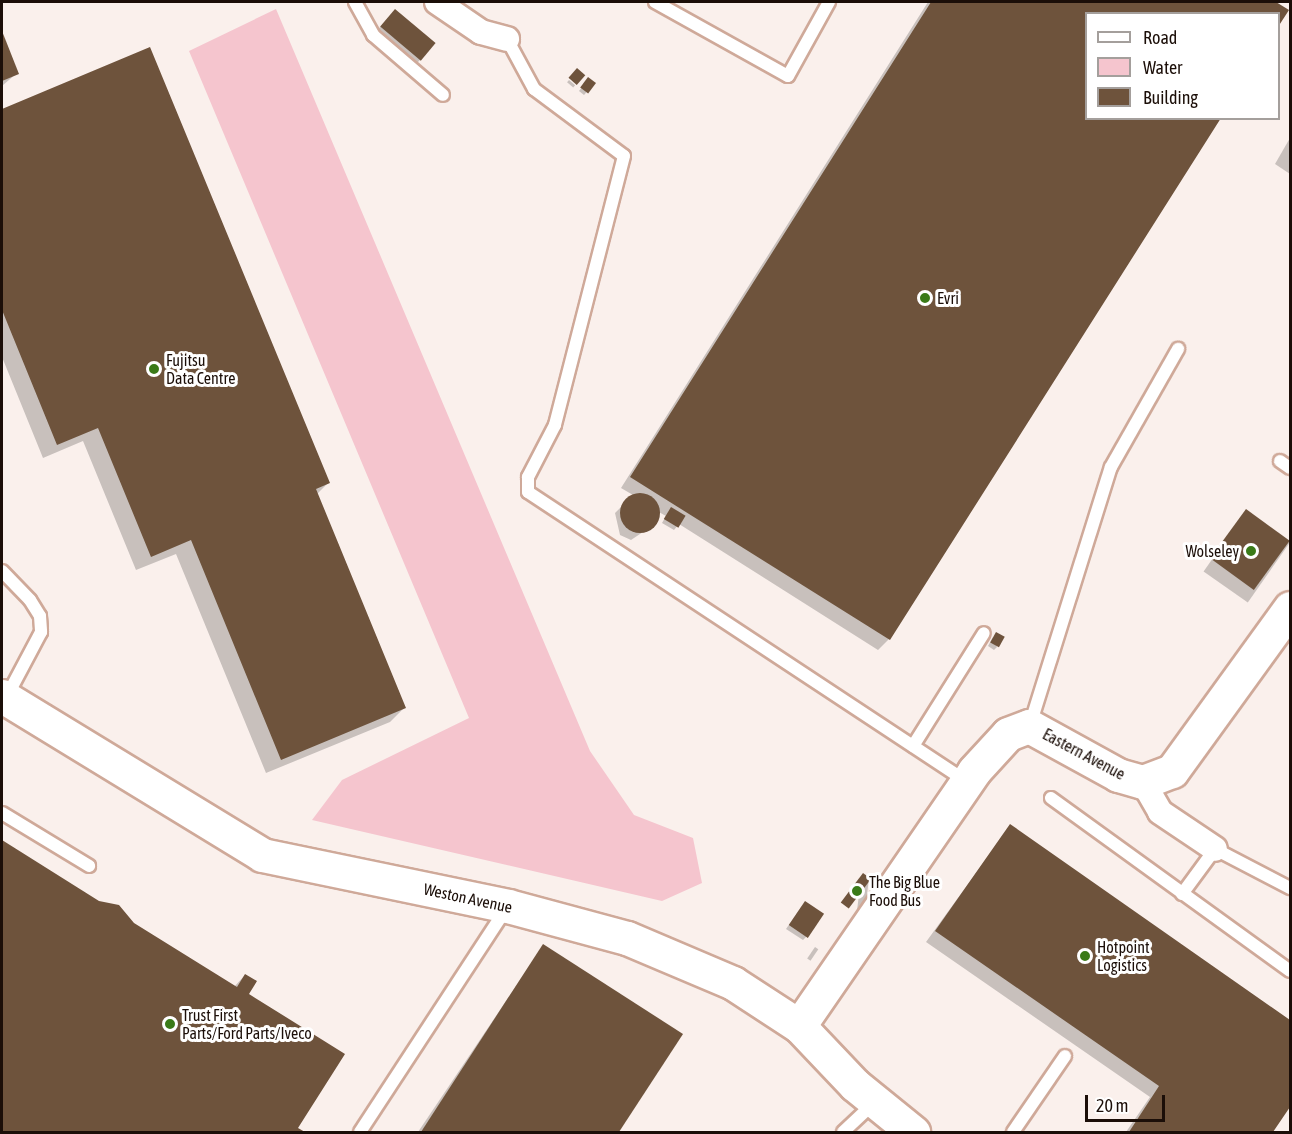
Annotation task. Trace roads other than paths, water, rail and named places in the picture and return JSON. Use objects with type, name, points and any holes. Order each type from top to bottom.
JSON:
[{"type":"street","points":[[437,2],[481,32],[507,39]]},
{"type":"street","name":"Eastern Avenue","points":[[799,1026],[967,782],[1008,734],[1029,726],[1118,775],[1143,782],[1172,771],[1190,752],[1290,608]]},
{"type":"street","name":"Weston Avenue","points":[[3,698],[262,855],[508,906],[627,938],[733,983],[799,1026],[875,1102],[913,1132]]},
{"type":"street","points":[[1143,782],[1160,812],[1215,849]]},
{"type":"lane","points":[[355,2],[373,34],[443,95]]},
{"type":"lane","points":[[654,2],[788,76],[829,2]]},
{"type":"lane","points":[[507,39],[534,89],[624,156],[555,425],[528,477],[528,492],[967,782]]},
{"type":"lane","points":[[1029,726],[1111,467],[1178,349]]},
{"type":"lane","points":[[2,571],[30,600],[40,616],[41,632],[34,654],[3,698]]},
{"type":"lane","points":[[914,746],[984,633]]},
{"type":"lane","points":[[1051,798],[1290,971]]},
{"type":"lane","points":[[2,813],[89,866]]},
{"type":"lane","points":[[1182,894],[1215,849],[1290,888]]},
{"type":"lane","points":[[360,1132],[508,906]]},
{"type":"lane","points":[[1013,1132],[1065,1056]]},
{"type":"lane","points":[[843,1132],[875,1102]]},
{"type":"water","points":[[276,9],[590,751],[634,815],[693,838],[702,883],[662,901],[312,820],[342,780],[469,718],[189,51]]},
{"type":"place","name":"Evri","points":[[925,298]]},
{"type":"place","name":"Fujitsu Data Centre","points":[[154,369]]},
{"type":"place","name":"Wolseley","points":[[1251,551]]},
{"type":"place","name":"The Big Blue Food Bus","points":[[857,891]]},
{"type":"place","name":"Hotpoint Logistics","points":[[1085,956]]},
{"type":"place","name":"Trust First Parts/Ford Parts/Iveco","points":[[170,1024]]}]
